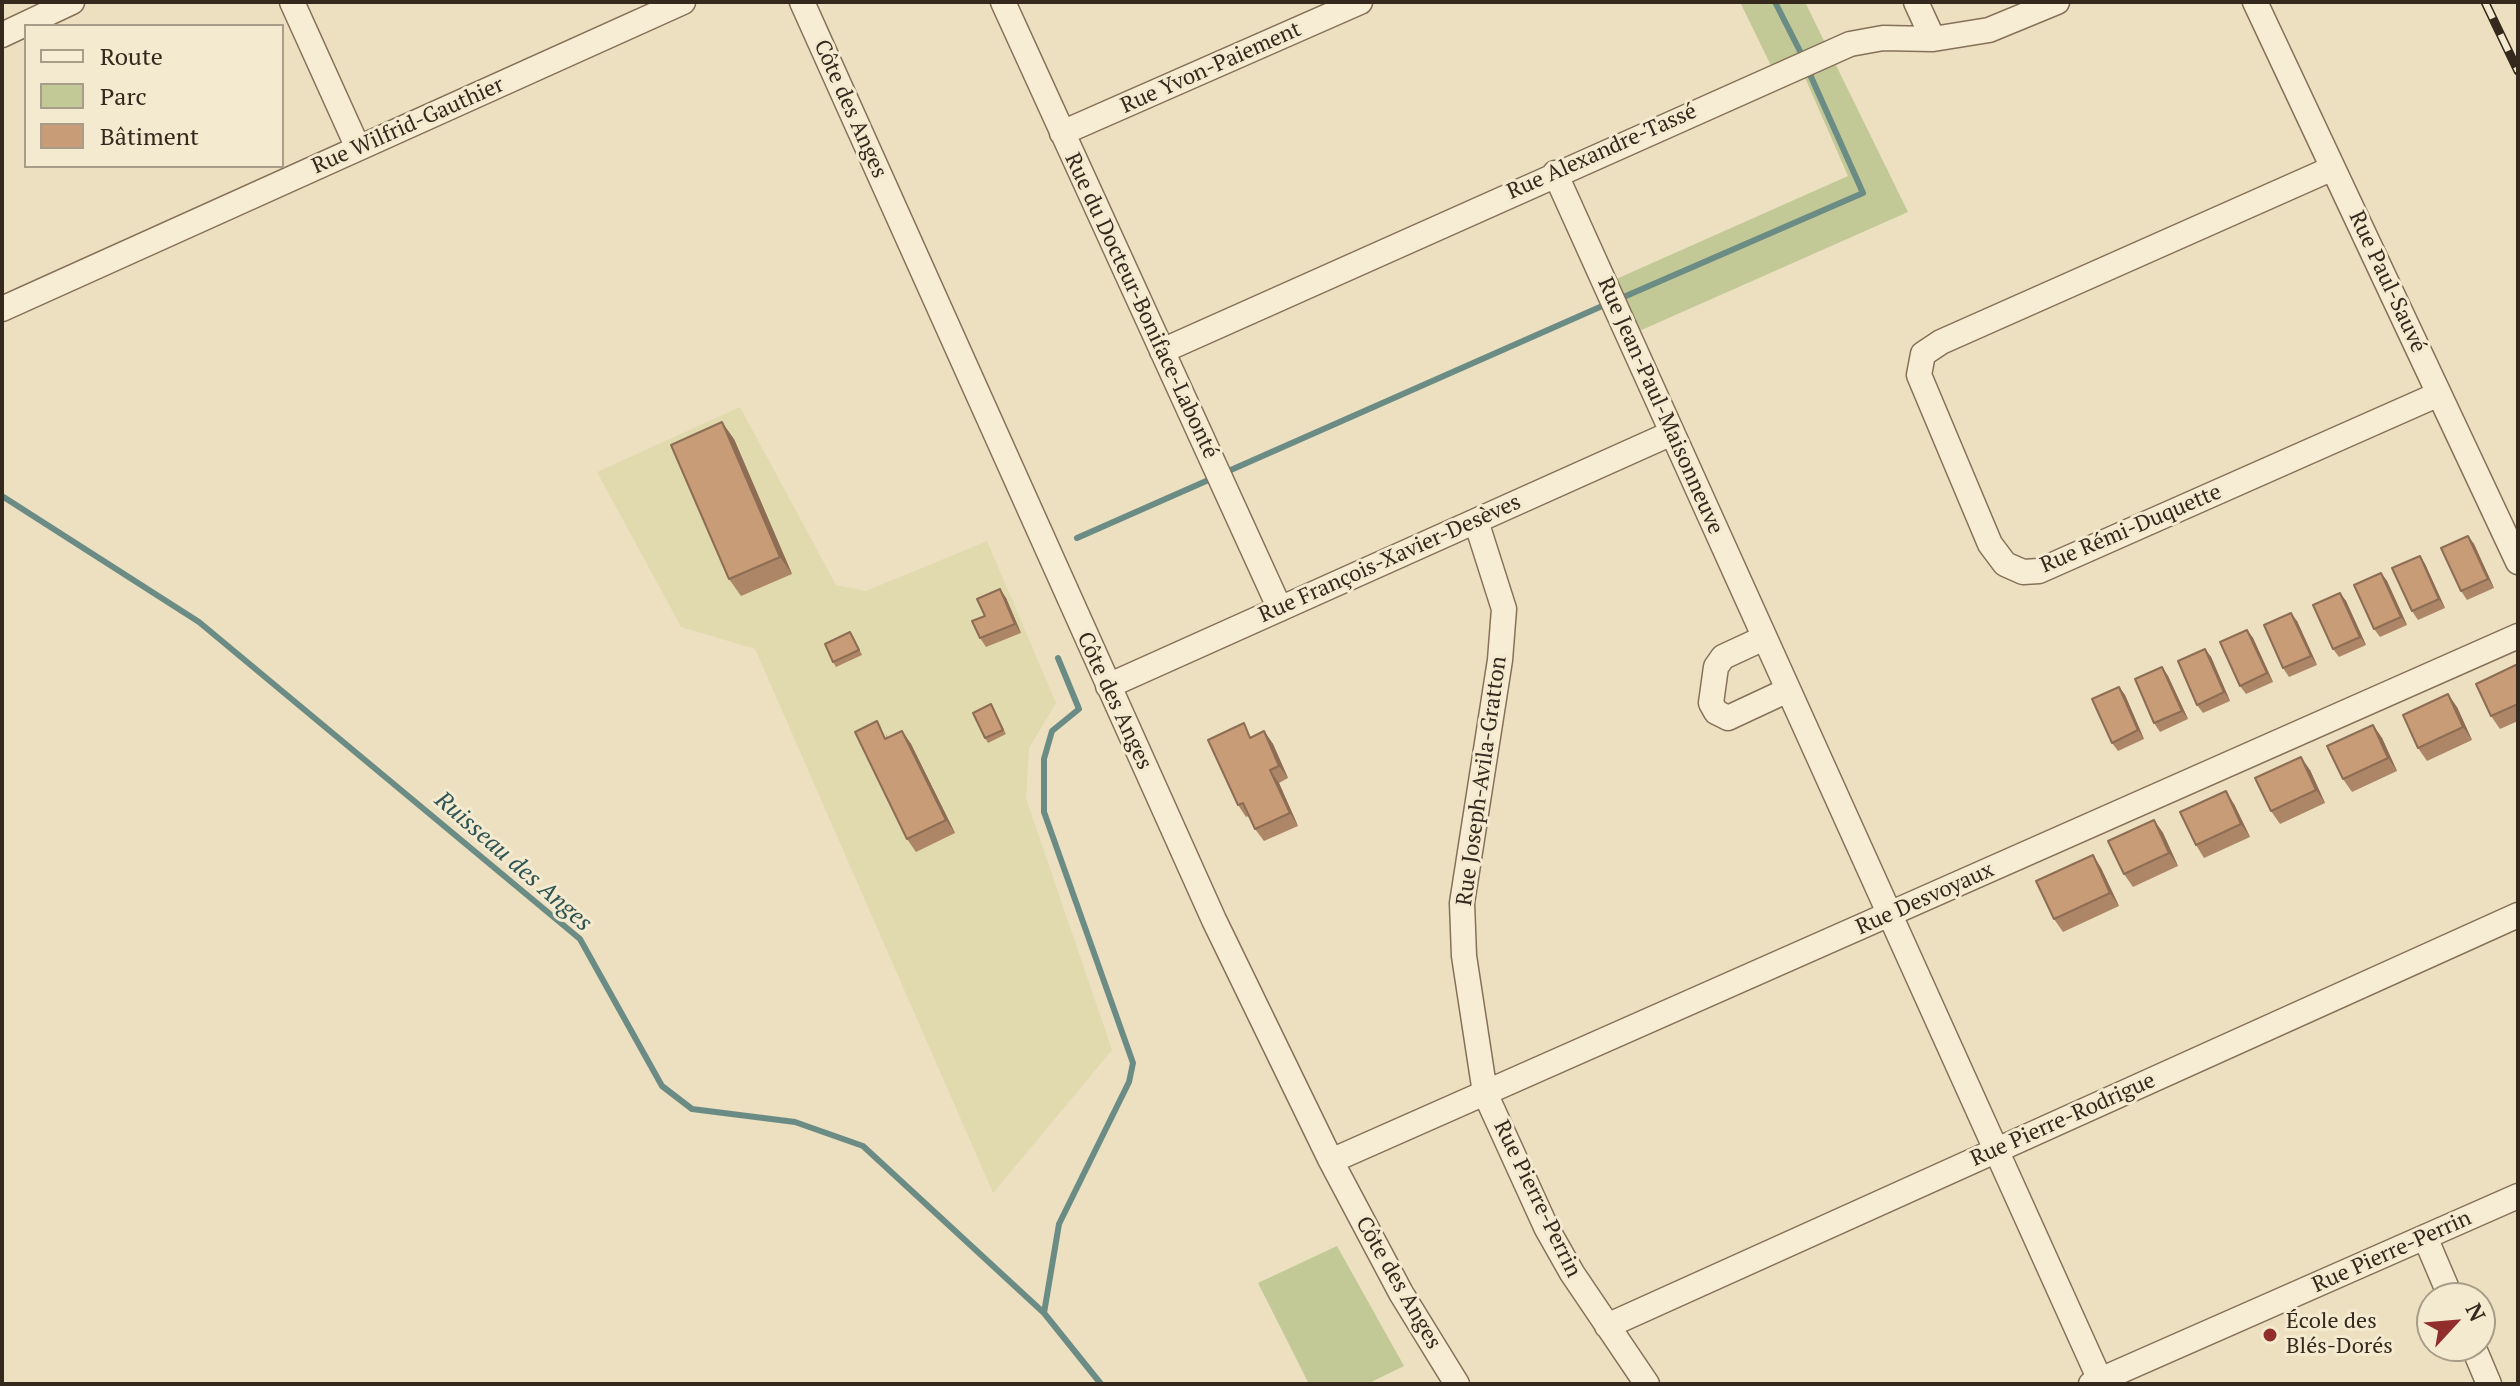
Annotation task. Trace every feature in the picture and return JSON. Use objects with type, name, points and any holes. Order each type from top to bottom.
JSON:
[{"type":"street","points":[[25,24],[72,2]]},
{"type":"street","points":[[292,2],[358,148]]},
{"type":"street","name":"Rue Wilfrid-Gauthier","points":[[2,309],[683,2]]},
{"type":"street","name":"Côte des Anges","points":[[802,2],[1214,920],[1331,1161],[1401,1293],[1457,1384]]},
{"type":"street","name":"Rue du Docteur-Boniface-Labonté","points":[[1003,2],[1280,609]]},
{"type":"street","name":"Rue Yvon-Paiement","points":[[1062,133],[1360,2]]},
{"type":"street","points":[[1916,2],[1933,39]]},
{"type":"street","name":"Rue Alexandre-Tassé","points":[[1162,351],[1555,173],[1850,44],[1883,38],[1933,39],[1989,30],[2057,2]]},
{"type":"street","name":"Rue Paul-Sauvé","points":[[2255,2],[2518,562]]},
{"type":"street","points":[[2,35],[24,25]]},
{"type":"street","name":"Rue Rémi-Duquette","points":[[2333,168],[1941,342],[1923,354],[1919,375],[1990,544],[2005,564],[2023,572],[2039,571],[2439,394]]},
{"type":"street","name":"Rue Jean-Paul-Maisonneuve","points":[[1555,173],[1996,1151],[2095,1382]]},
{"type":"street","name":"Rue François-Xavier-Desèves","points":[[1108,686],[1672,433]]},
{"type":"street","name":"Rue Joseph-Avila-Gratton","points":[[1476,521],[1504,609],[1500,660],[1462,903],[1464,956],[1485,1093]]},
{"type":"street","name":"Rue Desvoyaux","points":[[1331,1161],[2518,636]]},
{"type":"street","points":[[1764,638],[1723,657],[1716,667],[1711,703],[1716,712],[1728,718],[1788,690]]},
{"type":"street","name":"Rue Pierre-Rodrigue","points":[[1607,1326],[2518,915]]},
{"type":"street","name":"Rue Pierre-Perrin","points":[[1485,1093],[1546,1227],[1647,1384]]},
{"type":"street","name":"Rue Pierre-Perrin","points":[[2095,1382],[2518,1196]]},
{"type":"street","points":[[2425,1237],[2444,1282]]},
{"type":"street","points":[[2480,1362],[2489,1384]]},
{"type":"shaded area","points":[[740,407],[836,585],[866,591],[987,541],[1056,703],[1029,748],[1026,798],[1112,1050],[993,1193],[755,649],[681,627],[597,472]]},
{"type":"green space","points":[[1740,2],[1805,2],[1908,212],[1628,336],[1605,284],[1848,176],[1799,64],[1775,74]]},
{"type":"green space","points":[[1337,1246],[1404,1366],[1367,1384],[1309,1384],[1258,1283]]},
{"type":"building","points":[[722,422],[780,557],[729,579],[671,445]]},
{"type":"building","points":[[2468,536],[2488,579],[2461,591],[2441,548]]},
{"type":"building","points":[[2420,556],[2439,599],[2412,611],[2392,568]]},
{"type":"building","points":[[2381,573],[2401,617],[2374,629],[2354,585]]},
{"type":"building","points":[[1000,589],[1015,624],[980,638],[972,621],[985,616],[977,599]]},
{"type":"building","points":[[2340,593],[2360,637],[2333,649],[2313,605]]},
{"type":"building","points":[[2291,613],[2311,656],[2283,668],[2264,625]]},
{"type":"building","points":[[2247,630],[2267,673],[2240,686],[2220,642]]},
{"type":"building","points":[[850,632],[859,650],[833,662],[825,644]]},
{"type":"building","points":[[2205,649],[2224,692],[2197,705],[2178,661]]},
{"type":"building","points":[[2518,664],[2518,704],[2491,716],[2476,684]]},
{"type":"building","points":[[2162,667],[2182,711],[2154,723],[2135,679]]},
{"type":"building","points":[[2119,687],[2138,730],[2112,743],[2092,699]]},
{"type":"building","points":[[2448,694],[2463,727],[2418,748],[2403,715]]},
{"type":"building","points":[[991,704],[1003,730],[985,738],[973,713]]},
{"type":"building","points":[[877,721],[885,739],[902,731],[946,820],[907,839],[855,732]]},
{"type":"building","points":[[1244,723],[1250,738],[1264,731],[1279,766],[1270,770],[1290,813],[1255,829],[1243,803],[1238,805],[1208,740]]},
{"type":"building","points":[[2373,725],[2388,758],[2343,779],[2327,746]]},
{"type":"building","points":[[2301,757],[2316,790],[2271,811],[2255,778]]},
{"type":"building","points":[[2226,791],[2241,824],[2196,845],[2180,812]]},
{"type":"building","points":[[2154,820],[2169,853],[2124,874],[2108,841]]},
{"type":"building","points":[[2093,855],[2110,893],[2054,919],[2036,881]]},
{"type":"waterway","points":[[1775,2],[1804,59]]},
{"type":"waterway","points":[[1619,299],[1863,193],[1808,70]]},
{"type":"waterway","points":[[1224,473],[1609,303]]},
{"type":"waterway","points":[[1077,538],[1213,478]]},
{"type":"waterway","name":"Ruisseau des Anges","points":[[2,496],[199,622],[580,939],[662,1086],[692,1109],[795,1122],[863,1146],[1044,1313],[1101,1384]]},
{"type":"waterway","points":[[1044,1313],[1059,1224],[1129,1082],[1133,1063],[1044,812],[1044,759],[1052,731],[1079,709],[1058,658]]},
{"type":"railway","points":[[2485,2],[2518,71]]},
{"type":"place","name":"École des Blés-Dorés","points":[[2270,1335]]}]
